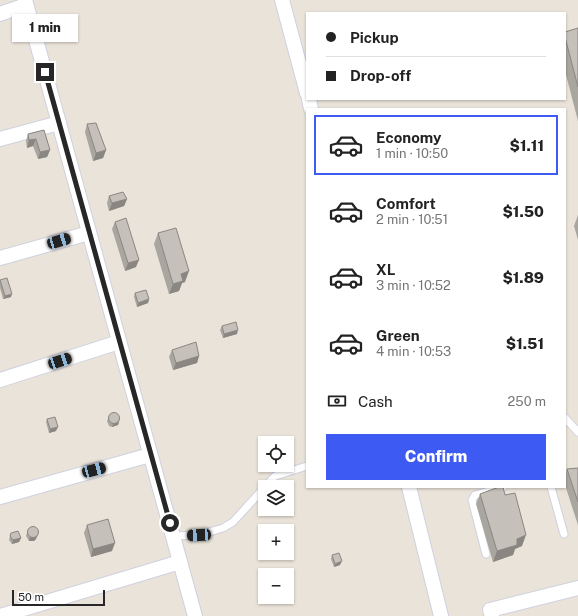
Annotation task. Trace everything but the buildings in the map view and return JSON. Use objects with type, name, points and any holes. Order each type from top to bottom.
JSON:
[{"type":"street","points":[[282,0],[306,89]]},
{"type":"street","points":[[0,14],[25,3],[195,616]]},
{"type":"street","points":[[0,139],[58,123]]},
{"type":"street","points":[[0,258],[89,233]]},
{"type":"street","points":[[0,380],[119,342]]},
{"type":"street","points":[[0,497],[150,455]]},
{"type":"street","points":[[409,488],[440,616]]},
{"type":"street","points":[[0,616],[180,562]]},
{"type":"street","points":[[492,616],[490,610],[578,588]]},
{"type":"lane","points":[[566,419],[578,432]]},
{"type":"lane","points":[[173,536],[199,535],[223,528],[233,522],[275,476],[306,466]]},
{"type":"lane","points":[[486,554],[472,500],[475,495],[500,488]]},
{"type":"lane","points":[[551,488],[564,534]]},
{"type":"route","points":[[45,72],[170,523]]}]
